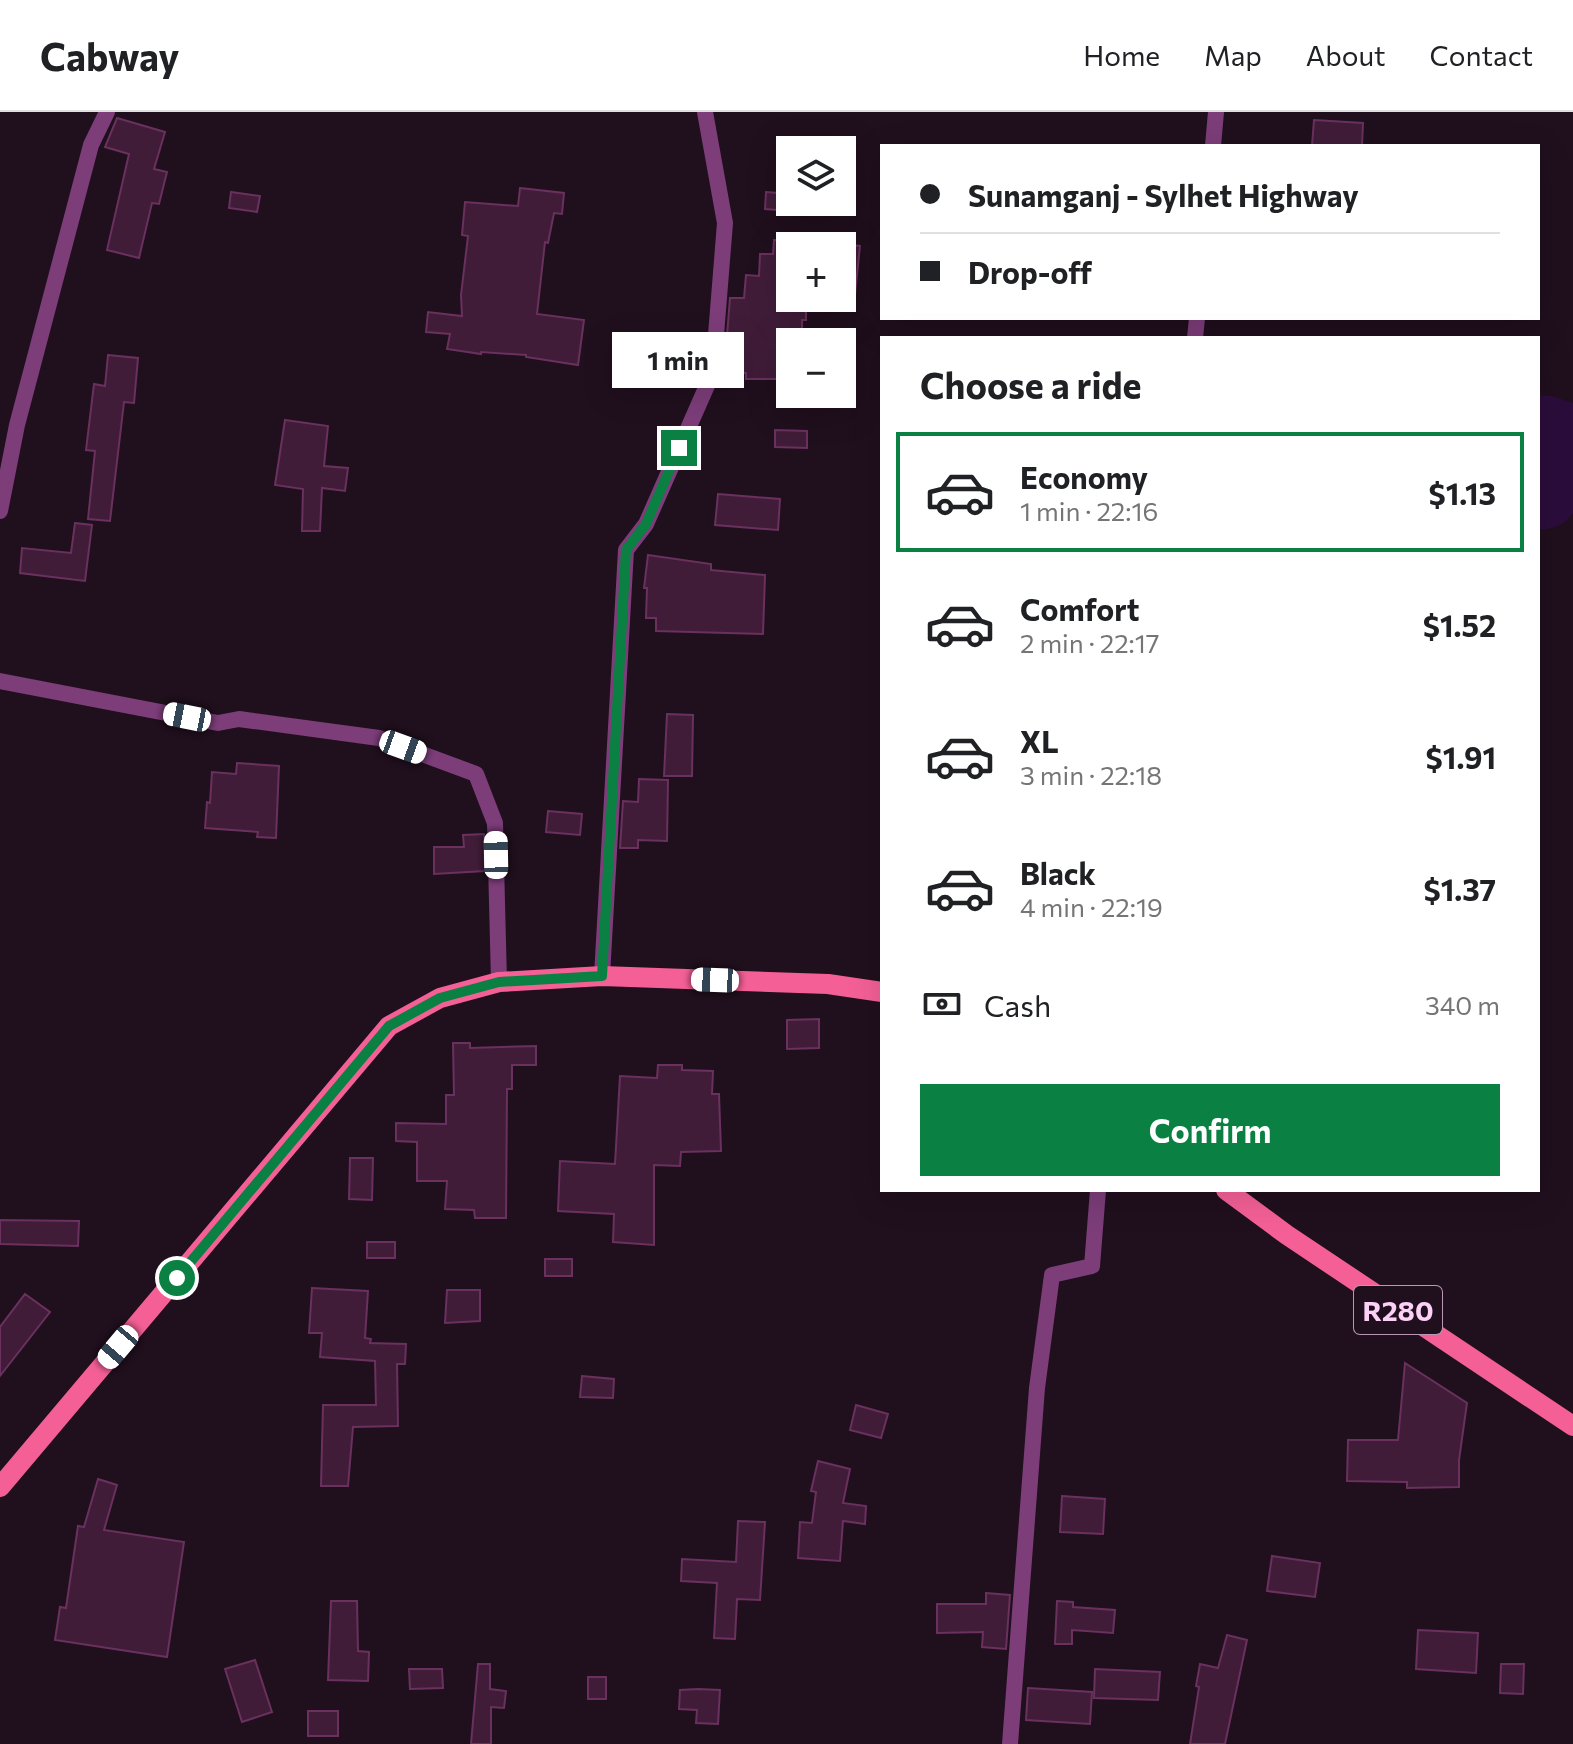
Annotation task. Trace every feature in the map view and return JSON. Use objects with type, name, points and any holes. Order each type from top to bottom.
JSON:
[{"type":"main road","points":[[0,1487],[389,1026],[440,998],[499,982],[602,976],[828,984],[880,992]]},
{"type":"main road","name":"R280","points":[[1229,1192],[1287,1235],[1573,1426]]},
{"type":"street","points":[[0,511],[17,425],[87,160],[107,112]]},
{"type":"street","points":[[602,976],[626,550],[646,524],[713,372],[725,223],[705,112]]},
{"type":"street","points":[[1213,144],[1216,112]]},
{"type":"street","points":[[0,681],[218,723],[239,719],[379,738],[476,774],[495,823],[499,982]]},
{"type":"street","points":[[1010,1744],[1037,1388],[1052,1275],[1092,1266],[1098,1192]]},
{"type":"shaded area","points":[[1540,395],[1573,403],[1573,513],[1562,524],[1540,529]]},
{"type":"building","points":[[117,118],[165,132],[154,169],[167,172],[159,204],[152,203],[139,258],[107,250],[129,154],[105,147]]},
{"type":"building","points":[[1314,120],[1363,123],[1362,144],[1312,144]]},
{"type":"building","points":[[520,188],[564,193],[562,214],[554,213],[548,243],[545,242],[537,314],[584,320],[578,365],[526,355],[481,354],[447,349],[450,334],[426,332],[428,312],[462,316],[461,295],[468,236],[462,235],[465,202],[518,206]]},
{"type":"building","points":[[231,192],[260,196],[257,212],[229,208]]},
{"type":"building","points":[[766,192],[776,193],[776,210],[765,209]]},
{"type":"building","points":[[776,240],[776,312],[806,312],[806,320],[802,320],[802,328],[776,328],[776,379],[746,379],[746,373],[724,373],[730,298],[744,298],[746,275],[759,276],[760,254],[773,254]]},
{"type":"building","points":[[856,246],[860,246],[856,285]]},
{"type":"building","points":[[108,355],[138,358],[134,403],[124,402],[110,521],[88,519],[95,451],[86,450],[94,384],[105,386]]},
{"type":"building","points":[[285,420],[328,426],[324,466],[348,468],[345,491],[322,488],[320,531],[302,531],[303,489],[275,485]]},
{"type":"building","points":[[775,430],[807,431],[807,448],[775,447]]},
{"type":"building","points":[[718,494],[780,499],[778,530],[715,525]]},
{"type":"building","points":[[75,523],[92,525],[85,581],[20,573],[22,548],[71,553]]},
{"type":"building","points":[[648,555],[711,564],[711,570],[765,575],[763,634],[656,631],[656,618],[646,618],[647,588],[644,588]]},
{"type":"building","points":[[667,714],[693,715],[692,776],[664,776]]},
{"type":"building","points":[[237,763],[279,766],[276,838],[257,837],[258,832],[205,828],[212,772],[236,774]]},
{"type":"building","points":[[639,779],[668,780],[667,841],[638,840],[638,848],[620,848],[623,801],[638,802]]},
{"type":"building","points":[[548,811],[582,814],[580,835],[546,832]]},
{"type":"building","points":[[484,834],[485,871],[434,874],[434,847],[464,847],[463,835]]},
{"type":"building","points":[[819,1019],[819,1048],[787,1049],[787,1020]]},
{"type":"building","points":[[453,1043],[470,1043],[470,1048],[536,1046],[536,1065],[512,1065],[512,1089],[507,1089],[506,1218],[475,1218],[474,1210],[445,1209],[447,1181],[417,1181],[417,1142],[396,1141],[396,1123],[446,1124],[446,1095],[454,1095]]},
{"type":"building","points":[[658,1065],[682,1065],[682,1070],[713,1071],[712,1094],[719,1094],[721,1151],[681,1152],[680,1166],[654,1165],[654,1245],[613,1242],[614,1214],[558,1211],[560,1161],[615,1164],[620,1076],[657,1078]]},
{"type":"building","points":[[350,1158],[373,1158],[372,1200],[349,1199]]},
{"type":"building","points":[[0,1220],[79,1221],[78,1246],[0,1244]]},
{"type":"building","points":[[367,1242],[395,1242],[395,1258],[367,1258]]},
{"type":"building","points":[[545,1259],[572,1259],[572,1276],[545,1276]]},
{"type":"building","points":[[312,1288],[368,1291],[365,1338],[371,1339],[370,1343],[406,1344],[405,1364],[397,1364],[398,1426],[353,1427],[348,1486],[321,1486],[323,1405],[376,1405],[375,1361],[320,1357],[322,1333],[309,1333]]},
{"type":"building","points":[[447,1290],[480,1290],[480,1321],[445,1323]]},
{"type":"building","points":[[25,1294],[50,1312],[0,1376],[0,1327]]},
{"type":"building","points":[[1405,1363],[1467,1403],[1459,1460],[1459,1487],[1407,1488],[1407,1482],[1347,1481],[1348,1440],[1398,1440]]},
{"type":"building","points":[[582,1376],[614,1379],[613,1398],[580,1397]]},
{"type":"building","points":[[856,1405],[888,1414],[881,1438],[850,1430]]},
{"type":"building","points":[[818,1461],[850,1469],[843,1503],[866,1506],[865,1524],[843,1521],[840,1561],[798,1558],[800,1522],[812,1523],[816,1492],[811,1491]]},
{"type":"building","points":[[98,1479],[117,1485],[104,1530],[184,1542],[167,1657],[55,1640],[60,1607],[66,1608],[78,1526],[84,1527]]},
{"type":"building","points":[[1062,1496],[1105,1499],[1103,1534],[1060,1532]]},
{"type":"building","points":[[738,1521],[765,1522],[760,1600],[737,1599],[735,1639],[714,1638],[717,1583],[681,1581],[682,1559],[736,1562]]},
{"type":"building","points":[[1272,1556],[1320,1563],[1315,1597],[1267,1591]]},
{"type":"building","points":[[986,1593],[1010,1595],[1006,1649],[982,1647],[983,1632],[937,1633],[937,1604],[986,1604]]},
{"type":"building","points":[[331,1601],[357,1601],[358,1651],[369,1652],[368,1681],[328,1680]]},
{"type":"building","points":[[1057,1601],[1073,1602],[1073,1607],[1115,1610],[1113,1633],[1072,1630],[1072,1644],[1055,1644]]},
{"type":"building","points":[[1418,1630],[1478,1633],[1476,1673],[1416,1669]]},
{"type":"building","points":[[1227,1635],[1247,1640],[1225,1744],[1190,1744],[1200,1664],[1218,1668]]},
{"type":"building","points":[[255,1660],[272,1712],[242,1722],[225,1669]]},
{"type":"building","points":[[478,1664],[490,1664],[490,1689],[506,1691],[504,1708],[491,1707],[491,1744],[471,1744]]},
{"type":"building","points":[[1501,1664],[1524,1664],[1523,1694],[1500,1693]]},
{"type":"building","points":[[409,1669],[442,1669],[443,1688],[410,1689]]},
{"type":"building","points":[[1095,1669],[1160,1672],[1158,1700],[1094,1698]]},
{"type":"building","points":[[588,1677],[606,1677],[606,1699],[588,1699]]},
{"type":"building","points":[[1028,1688],[1092,1692],[1090,1724],[1026,1720]]},
{"type":"building","points":[[680,1690],[720,1690],[718,1724],[696,1723],[697,1710],[679,1709]]},
{"type":"building","points":[[308,1711],[338,1711],[338,1736],[308,1736]]},
{"type":"route","points":[[177,1278],[389,1026],[440,998],[499,982],[602,976],[626,550],[646,524],[679,448]]}]
